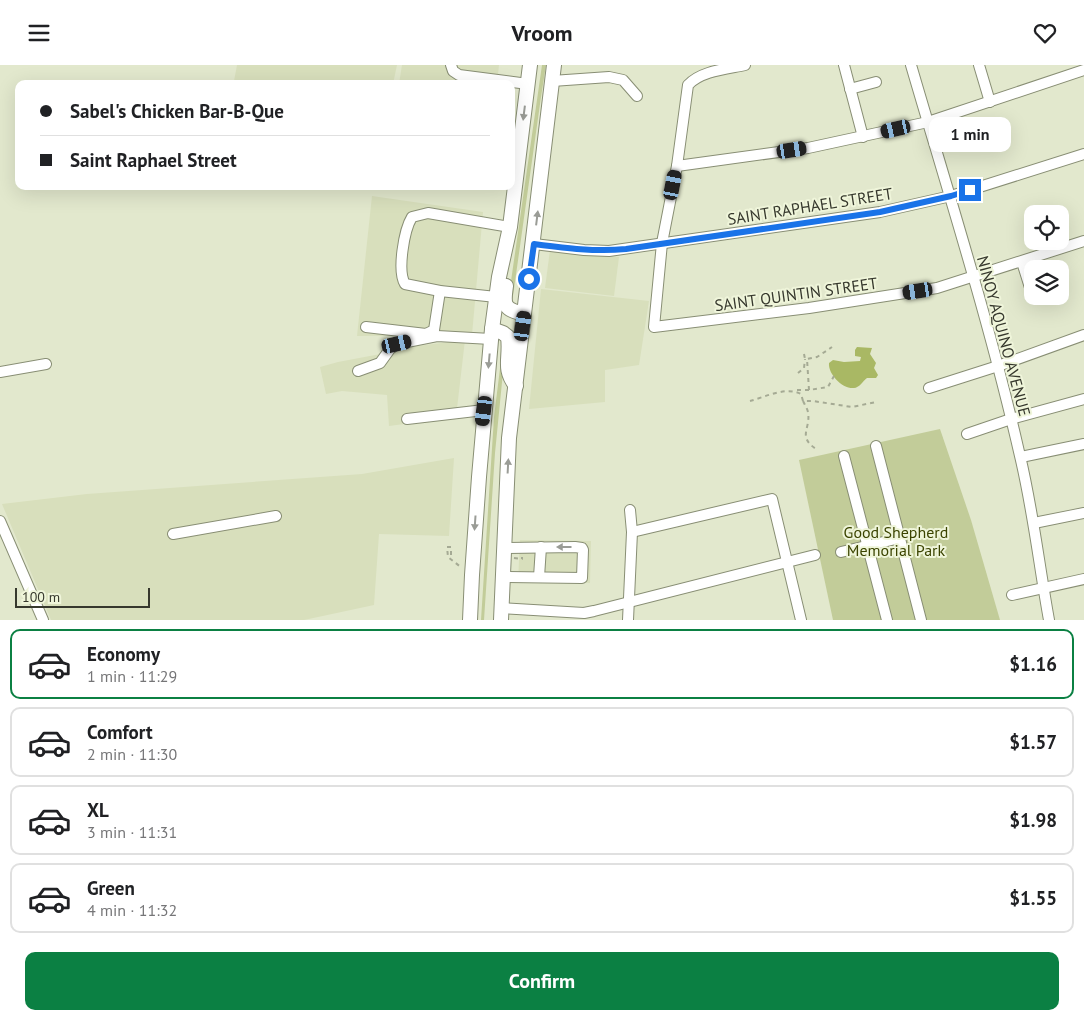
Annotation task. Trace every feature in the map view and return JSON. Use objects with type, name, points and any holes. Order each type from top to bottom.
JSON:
[{"type":"highway","points":[[515,187],[530,65]]},
{"type":"highway","points":[[501,614],[510,438],[554,65]]},
{"type":"highway","points":[[470,620],[484,411],[496,297],[510,227],[515,190]]},
{"type":"highway","points":[[499,277],[506,281],[505,305],[510,310],[524,314]]},
{"type":"highway","points":[[492,334],[503,333],[508,337],[507,369],[511,380],[516,386]]},
{"type":"street","points":[[450,65],[452,71],[459,75],[497,80]]},
{"type":"street","points":[[662,243],[677,166],[688,85],[694,78],[745,65]]},
{"type":"street","points":[[844,65],[863,137]]},
{"type":"street","name":"NINOY AQUINO AVENUE","points":[[911,65],[951,196],[1021,457],[1034,523],[1049,620]]},
{"type":"street","points":[[979,65],[990,102]]},
{"type":"street","points":[[677,166],[769,154],[863,137],[928,122],[1084,70]]},
{"type":"street","points":[[552,81],[609,77],[623,80],[637,96]]},
{"type":"street","points":[[515,82],[528,84]]},
{"type":"street","points":[[850,89],[876,82]]},
{"type":"street","name":"SAINT RAPHAEL STREET","points":[[534,244],[609,251],[880,212],[951,196],[1084,154]]},
{"type":"street","points":[[496,297],[440,291],[408,285],[403,282],[402,259],[404,237],[412,217],[428,213],[510,227]]},
{"type":"street","name":"SAINT QUINTIN STREET","points":[[662,243],[654,327],[809,308],[927,290],[1022,262],[1084,241]]},
{"type":"street","points":[[1022,262],[1024,268]]},
{"type":"street","points":[[366,327],[431,333],[434,330],[440,291]]},
{"type":"street","points":[[358,371],[380,363],[390,349],[397,344],[437,337],[492,334]]},
{"type":"street","points":[[929,388],[998,366],[1084,335]]},
{"type":"street","points":[[0,372],[46,365]]},
{"type":"street","points":[[967,434],[1011,419],[1084,399]]},
{"type":"street","points":[[407,419],[484,411]]},
{"type":"street","points":[[1021,457],[1084,445]]},
{"type":"street","points":[[876,446],[921,620]]},
{"type":"street","points":[[844,456],[887,620]]},
{"type":"street","points":[[632,532],[772,499],[801,620]]},
{"type":"street","points":[[628,620],[627,603],[632,532],[630,510]]},
{"type":"street","points":[[1034,523],[1084,513]]},
{"type":"street","points":[[173,534],[276,517]]},
{"type":"street","points":[[0,521],[43,620]]},
{"type":"street","points":[[841,552],[900,538]]},
{"type":"street","points":[[502,577],[582,578],[582,548],[504,547]]},
{"type":"street","points":[[539,577],[540,547]]},
{"type":"street","points":[[501,614],[584,613],[815,555]]},
{"type":"street","points":[[1012,595],[1084,579]]},
{"type":"path","points":[[806,359],[817,357],[832,347]]},
{"type":"path","points":[[804,354],[809,391]]},
{"type":"path","points":[[798,373],[804,368],[806,359]]},
{"type":"path","points":[[750,401],[786,391],[809,391],[828,387],[834,376]]},
{"type":"path","points":[[795,391],[801,394],[808,410],[806,437],[809,444],[816,449]]},
{"type":"path","points":[[803,401],[852,407],[876,402]]},
{"type":"path","points":[[451,555],[451,547],[447,547],[448,557],[472,575]]},
{"type":"shaded area","points":[[237,65],[397,65],[394,80],[234,80]]},
{"type":"shaded area","points":[[402,65],[499,65],[497,80],[400,80]]},
{"type":"shaded area","points":[[372,196],[483,212],[472,335],[357,336]]},
{"type":"shaded area","points":[[550,250],[619,257],[614,296],[545,288]]},
{"type":"shaded area","points":[[541,289],[649,301],[639,365],[605,370],[605,402],[529,409]]},
{"type":"shaded area","points":[[465,340],[456,417],[389,426],[387,395],[342,391],[326,394],[320,367],[409,347]]},
{"type":"shaded area","points":[[857,347],[872,348],[870,354],[876,363],[874,368],[878,375],[876,378],[867,378],[856,388],[849,388],[833,376],[829,363],[833,360],[844,362],[860,361],[861,357],[855,356]]},
{"type":"shaded area","points":[[454,458],[449,536],[379,534],[374,605],[304,620],[51,620],[2,504],[87,494],[362,474]]},
{"type":"shaded area","points":[[520,540],[591,541],[590,583],[518,582]]},
{"type":"green space","points":[[542,65],[546,65],[512,303],[508,302]]},
{"type":"green space","points":[[503,344],[503,372],[495,453],[484,620],[481,620],[494,417]]},
{"type":"green space","name":"Good Shepherd Memorial Park","points":[[940,429],[971,520],[1000,620],[833,620],[799,460]]},
{"type":"route","points":[[529,279],[534,244],[584,250],[609,251],[626,249],[880,212],[970,190]]}]
